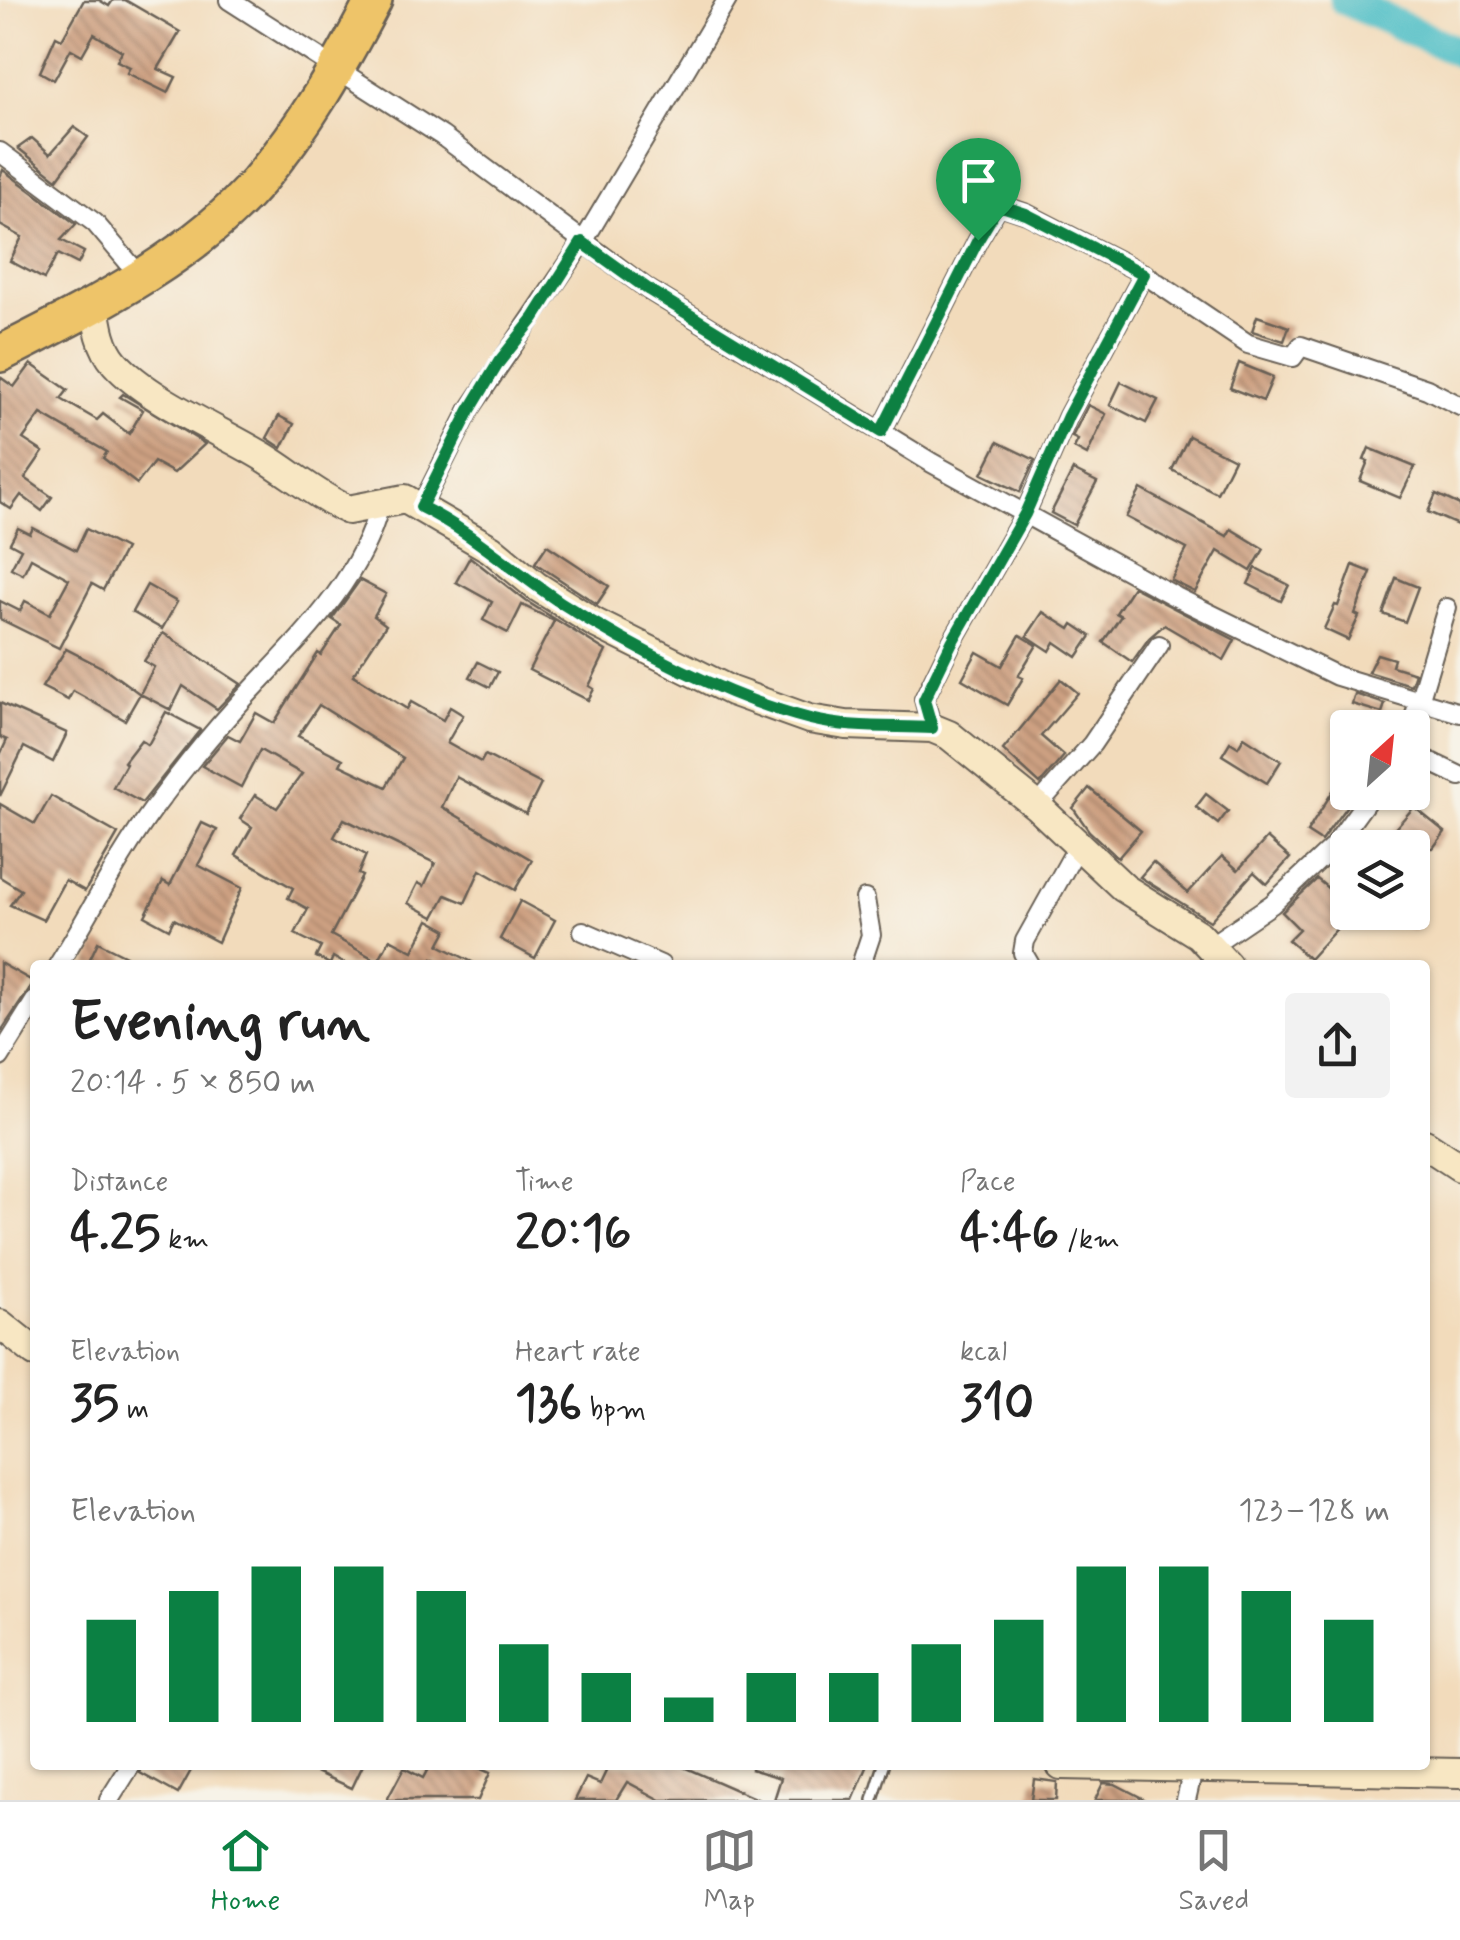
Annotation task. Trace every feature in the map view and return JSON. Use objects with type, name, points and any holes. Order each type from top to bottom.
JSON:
[{"type":"highway","points":[[0,354],[95,305],[221,218],[258,182],[338,70],[374,0]]},
{"type":"street","points":[[230,0],[442,136],[649,290],[881,432],[1176,598],[1337,676],[1460,714]]},
{"type":"street","points":[[421,507],[470,410],[582,242],[727,0]]},
{"type":"street","points":[[0,152],[95,223],[140,276]]},
{"type":"street","points":[[881,432],[978,240],[1002,206],[1026,214],[1144,274],[1248,344],[1293,357],[1301,346],[1427,389],[1460,406]]},
{"type":"street","points":[[932,728],[924,700],[952,642],[1025,514],[1068,416],[1144,274]]},
{"type":"street","points":[[95,305],[100,334],[118,366],[146,388],[341,507],[348,510],[405,499],[490,549],[536,586],[594,623],[731,691],[809,719],[846,725],[932,728],[960,742],[1037,806],[1124,888],[1186,926],[1218,956],[1333,847],[1359,810]]},
{"type":"street","points":[[61,960],[152,810],[233,710],[314,626],[359,557],[380,504]]},
{"type":"street","points":[[1418,710],[1447,608]]},
{"type":"street","points":[[1037,806],[1092,744],[1158,645]]},
{"type":"street","points":[[1430,762],[1460,776]]},
{"type":"street","points":[[1027,960],[1024,941],[1079,844]]},
{"type":"street","points":[[863,960],[872,934],[866,899]]},
{"type":"street","points":[[583,930],[650,960]]},
{"type":"street","points":[[0,1056],[30,1009]]},
{"type":"street","points":[[1430,1147],[1460,1167]]},
{"type":"street","points":[[0,1324],[30,1348]]},
{"type":"street","points":[[108,1800],[129,1770]]},
{"type":"street","points":[[1186,1800],[1193,1770]]},
{"type":"street","points":[[1354,1770],[1460,1772]]},
{"type":"lane","points":[[872,1800],[882,1770]]},
{"type":"building","points":[[84,0],[99,0],[109,6],[113,0],[125,0],[180,32],[158,69],[176,77],[168,93],[127,73],[130,67],[117,61],[122,51],[94,34],[82,55],[71,49],[54,80],[40,72],[56,36],[62,39]]},
{"type":"building","points":[[74,127],[88,137],[57,179],[18,148],[32,138],[50,154]]},
{"type":"building","points":[[3,170],[76,224],[61,240],[84,252],[78,264],[58,254],[44,279],[10,261],[22,237],[0,225]]},
{"type":"building","points":[[1257,316],[1289,327],[1284,341],[1252,331]]},
{"type":"building","points":[[1239,363],[1273,377],[1263,401],[1230,388]]},
{"type":"building","points":[[31,364],[68,390],[61,399],[97,420],[103,414],[129,434],[143,410],[120,397],[123,394],[205,444],[174,473],[154,462],[137,484],[103,458],[107,452],[41,414],[23,439],[43,452],[25,478],[52,497],[42,511],[21,495],[11,509],[0,502],[0,377],[14,387]]},
{"type":"building","points":[[1121,382],[1158,400],[1146,423],[1110,405]]},
{"type":"building","points":[[1088,405],[1106,414],[1087,455],[1074,448],[1078,440],[1072,437]]},
{"type":"building","points":[[279,416],[294,424],[282,448],[267,438]]},
{"type":"building","points":[[1189,436],[1234,459],[1217,493],[1172,470]]},
{"type":"building","points":[[998,442],[1035,460],[1020,492],[982,474]]},
{"type":"building","points":[[1369,448],[1415,467],[1400,498],[1360,481]]},
{"type":"building","points":[[1073,470],[1097,482],[1074,525],[1051,513]]},
{"type":"building","points":[[1141,489],[1227,536],[1231,529],[1264,549],[1251,571],[1218,551],[1195,592],[1171,580],[1187,549],[1126,517]]},
{"type":"building","points":[[1436,494],[1460,505],[1460,526],[1428,512]]},
{"type":"building","points":[[18,528],[30,534],[33,528],[76,550],[86,529],[125,549],[103,590],[92,584],[59,648],[0,619],[0,601],[20,611],[25,601],[50,614],[69,579],[31,558],[23,574],[11,568],[21,549],[10,543]]},
{"type":"building","points":[[547,545],[609,586],[597,604],[535,563]]},
{"type":"building","points":[[470,557],[526,601],[606,651],[589,686],[594,689],[588,700],[529,670],[554,621],[522,605],[508,633],[483,620],[492,602],[456,582]]},
{"type":"building","points":[[1353,565],[1371,572],[1348,640],[1324,629],[1335,605],[1338,606]]},
{"type":"building","points":[[1256,568],[1289,585],[1281,601],[1248,584]]},
{"type":"building","points":[[1396,578],[1418,587],[1405,622],[1383,614]]},
{"type":"building","points":[[360,580],[386,594],[374,616],[386,625],[353,675],[407,709],[411,702],[443,720],[450,707],[463,715],[447,743],[481,762],[485,755],[541,784],[526,814],[456,777],[442,807],[532,860],[515,890],[480,870],[465,903],[446,895],[434,917],[408,903],[418,883],[424,886],[435,863],[344,819],[334,837],[366,855],[358,874],[362,876],[331,935],[376,960],[316,957],[321,947],[295,934],[308,909],[288,898],[293,888],[236,855],[252,827],[240,819],[255,795],[277,808],[302,774],[260,750],[241,787],[202,766],[228,735],[240,741],[256,713],[274,723],[318,653],[321,655],[341,625],[332,619]],"holes":[[[319,705],[403,758],[386,787],[340,765],[343,759],[298,736]]]},
{"type":"building","points":[[147,585],[177,602],[162,629],[132,612]]},
{"type":"building","points":[[1133,587],[1235,640],[1224,660],[1164,625],[1132,662],[1103,642],[1121,616],[1116,613]]},
{"type":"building","points":[[1043,612],[1070,629],[1073,624],[1091,636],[1077,657],[1055,642],[1050,651],[1027,636]]},
{"type":"building","points":[[163,633],[241,684],[217,709],[183,686],[171,710],[140,694],[154,667],[144,661]]},
{"type":"building","points":[[1020,635],[1037,645],[1018,676],[1023,678],[1007,705],[962,679],[977,652],[1002,666]]},
{"type":"building","points":[[66,649],[107,670],[140,694],[125,720],[73,691],[68,700],[42,687]]},
{"type":"building","points":[[1377,654],[1394,659],[1392,666],[1415,673],[1411,685],[1368,672]]},
{"type":"building","points":[[478,662],[498,672],[490,687],[470,677]]},
{"type":"building","points":[[1061,679],[1078,693],[1041,736],[1064,756],[1040,784],[1003,750]]},
{"type":"building","points":[[1355,694],[1385,704],[1383,710],[1372,710],[1352,704]]},
{"type":"building","points":[[0,703],[67,733],[53,762],[24,747],[0,796],[0,755],[7,740],[0,737]]},
{"type":"building","points":[[166,712],[200,730],[142,803],[113,787],[124,762],[141,740],[148,745]]},
{"type":"building","points":[[1244,737],[1281,761],[1267,783],[1222,755],[1230,742],[1238,747]]},
{"type":"building","points":[[1089,788],[1141,831],[1118,858],[1089,831],[1073,808]]},
{"type":"building","points":[[1206,794],[1228,811],[1218,824],[1196,807]]},
{"type":"building","points":[[51,796],[118,834],[85,891],[65,880],[43,920],[10,905],[21,890],[0,877],[0,804],[35,824]]},
{"type":"building","points":[[1330,796],[1330,810],[1344,810],[1321,841],[1307,832]]},
{"type":"building","points":[[1411,810],[1418,810],[1445,832],[1430,848],[1430,830],[1394,830]]},
{"type":"building","points":[[202,823],[217,830],[198,865],[242,888],[218,942],[174,919],[169,929],[145,916],[163,881],[170,885]]},
{"type":"building","points":[[1267,838],[1290,858],[1267,884],[1254,872],[1210,921],[1140,877],[1153,862],[1188,893],[1222,856],[1238,870]]},
{"type":"building","points":[[1317,879],[1330,890],[1330,930],[1336,930],[1309,959],[1288,940],[1299,929],[1282,912]]},
{"type":"building","points":[[520,901],[555,920],[535,958],[500,939]]},
{"type":"building","points":[[429,920],[447,930],[439,945],[468,960],[379,960],[390,939],[413,951]]},
{"type":"building","points":[[98,942],[126,956],[124,960],[89,960]]},
{"type":"building","points":[[0,963],[30,980],[30,988],[0,1033]]},
{"type":"building","points":[[141,1770],[191,1770],[178,1794],[140,1773]]},
{"type":"building","points":[[312,1770],[361,1770],[352,1788]]},
{"type":"building","points":[[403,1770],[423,1778],[427,1770],[490,1773],[478,1800],[387,1800]]},
{"type":"building","points":[[607,1770],[690,1770],[759,1800],[661,1800],[627,1782],[616,1800],[575,1800],[586,1778],[600,1784]]},
{"type":"building","points":[[754,1770],[866,1770],[853,1800],[774,1800],[781,1778]]},
{"type":"building","points":[[1034,1779],[1057,1782],[1056,1800],[1031,1800]]},
{"type":"building","points":[[1103,1783],[1115,1784],[1146,1800],[1095,1800]]},
{"type":"waterway","points":[[1344,0],[1460,53]]},
{"type":"route","points":[[1002,206],[1026,214],[1144,274],[1068,416],[1025,514],[952,642],[924,700],[932,728],[846,725],[809,719],[731,691],[594,623],[536,586],[490,549],[421,507],[499,362],[534,318],[582,242],[649,290],[881,432],[978,240],[1002,206]]}]
